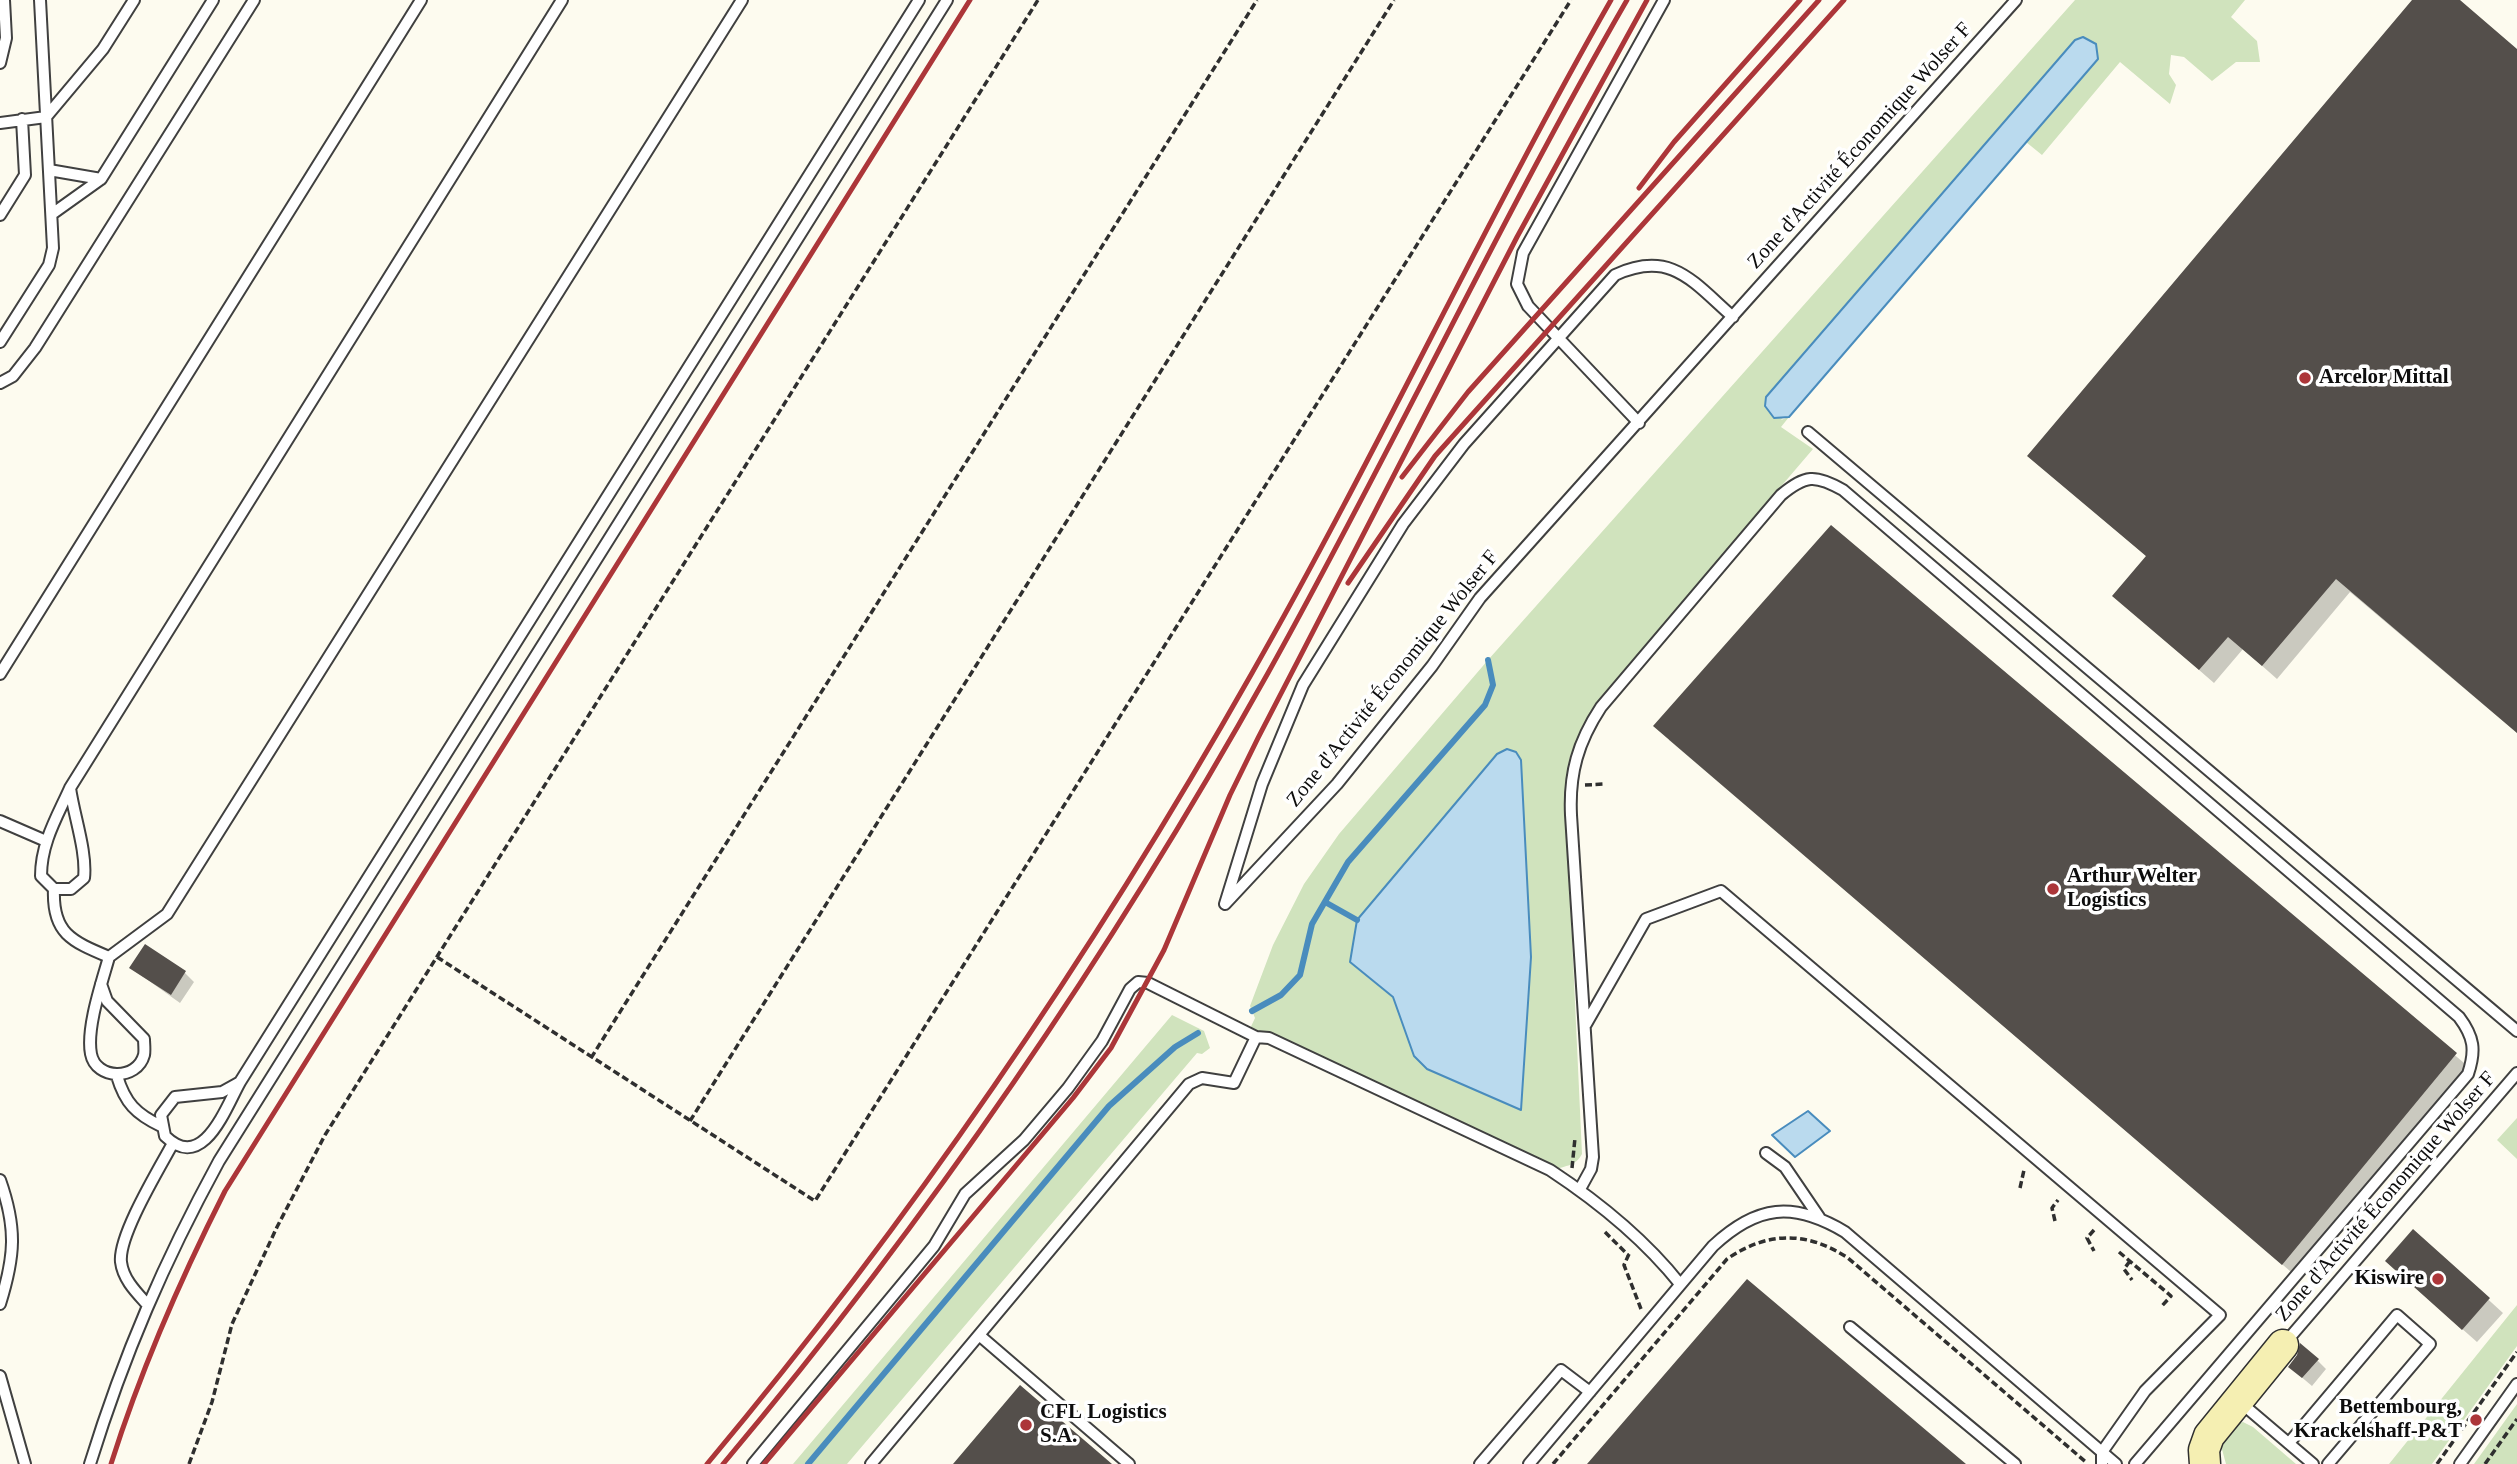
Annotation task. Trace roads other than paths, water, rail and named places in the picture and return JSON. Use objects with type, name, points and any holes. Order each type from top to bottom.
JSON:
[{"type":"main road","points":[[2205,1464],[2204,1450],[2209,1437],[2283,1345]]},
{"type":"lane","points":[[0,63],[6,38],[4,0]]},
{"type":"lane","points":[[0,342],[49,265],[53,248],[40,0]]},
{"type":"lane","points":[[41,15],[51,0]]},
{"type":"lane","points":[[0,122],[46,117],[103,50],[134,0]]},
{"type":"lane","points":[[52,214],[101,179],[213,0]]},
{"type":"lane","points":[[0,383],[13,376],[35,348],[254,0]]},
{"type":"lane","points":[[0,674],[421,0]]},
{"type":"lane","points":[[71,788],[76,827],[86,861],[85,878],[71,890],[54,888],[41,876],[46,841],[71,788],[562,0]]},
{"type":"lane","points":[[102,984],[107,1001],[144,1039],[144,1056],[134,1070],[117,1076],[101,1070],[91,1055],[102,984],[109,957],[155,926],[189,882],[742,0]]},
{"type":"lane","points":[[117,1076],[123,1097],[137,1115],[162,1126],[173,1143],[191,1147],[208,1139],[240,1082],[919,0]]},
{"type":"lane","points":[[90,1464],[112,1394],[146,1303],[219,1161],[947,0]]},
{"type":"lane","points":[[1639,423],[1528,306],[1517,284],[1523,253],[1664,0]]},
{"type":"lane","name":"Zone d'Activité Économique Wolser F","points":[[1733,317],[1688,278],[1660,264],[1635,266],[1615,275],[1464,444],[1403,524],[1303,685],[1262,784],[1225,904],[1337,784],[1399,709],[1480,598],[1639,423],[2016,0]]},
{"type":"lane","points":[[0,215],[25,176],[22,119]]},
{"type":"lane","points":[[49,170],[101,179]]},
{"type":"lane","points":[[1808,432],[2517,1031]]},
{"type":"lane","points":[[1580,1189],[1591,1169],[1593,1157],[1570,786],[1574,758],[1585,731],[1614,691],[1781,495],[1799,480],[1822,478],[1843,489],[2459,1017],[2472,1034],[2475,1054],[2468,1074],[2135,1464]]},
{"type":"lane","points":[[0,821],[46,841]]},
{"type":"lane","points":[[54,888],[53,912],[63,932],[82,945],[109,957]]},
{"type":"lane","points":[[1586,1024],[1646,919],[1721,891],[2220,1315],[2145,1391],[2102,1458]]},
{"type":"lane","points":[[752,1464],[934,1246],[965,1194],[1024,1140],[1068,1088],[1102,1041],[1130,989],[1138,982],[1148,983],[1252,1035],[1269,1038],[1472,1131],[1550,1170],[1580,1189],[1640,1242],[1681,1284]]},
{"type":"lane","points":[[871,1464],[1189,1084],[1202,1078],[1234,1083],[1252,1035]]},
{"type":"lane","name":"Zone d'Activité Économique Wolser F","points":[[2283,1345],[2517,1073]]},
{"type":"lane","points":[[162,1126],[166,1105],[175,1097],[222,1092],[240,1082]]},
{"type":"lane","points":[[146,1303],[130,1285],[121,1263],[124,1240],[173,1143]]},
{"type":"lane","points":[[1766,1153],[1785,1167],[1819,1217]]},
{"type":"lane","points":[[0,1180],[14,1231],[11,1269],[0,1304]]},
{"type":"lane","points":[[1529,1464],[1681,1284],[1735,1226],[1761,1214],[1791,1211],[1819,1217],[1844,1232],[2014,1377],[2102,1458],[2116,1464]]},
{"type":"lane","points":[[2289,1443],[2397,1315],[2430,1344],[2328,1464]]},
{"type":"lane","points":[[1850,1327],[2015,1464]]},
{"type":"lane","points":[[979,1335],[1129,1464]]},
{"type":"lane","points":[[1480,1464],[1562,1370],[1590,1392]]},
{"type":"lane","points":[[0,1376],[24,1464]]},
{"type":"lane","points":[[2460,1464],[2517,1384]]},
{"type":"lane","points":[[2238,1400],[2313,1464]]},
{"type":"water","points":[[2083,37],[2096,44],[2098,59],[1789,417],[1774,418],[1765,406],[1766,397],[2075,40]]},
{"type":"water","points":[[1507,749],[1516,752],[1521,760],[1531,957],[1521,1110],[1427,1069],[1414,1056],[1393,997],[1350,962],[1357,920],[1497,754]]},
{"type":"water","points":[[1808,1111],[1830,1131],[1795,1157],[1772,1135]]},
{"type":"waterway","points":[[1252,1011],[1281,995],[1300,975],[1312,924],[1348,862],[1485,705],[1493,685],[1488,660]]},
{"type":"waterway","points":[[1325,902],[1357,920]]},
{"type":"waterway","points":[[808,1464],[1109,1106],[1175,1047],[1198,1033]]},
{"type":"railway","points":[[111,1464],[162,1325],[225,1191],[970,0]]},
{"type":"railway","points":[[707,1464],[857,1276],[928,1179],[998,1081],[1129,880],[1192,777],[1298,590],[1519,167],[1611,0]]},
{"type":"railway","points":[[723,1464],[799,1371],[945,1180],[1014,1081],[1146,880],[1208,777],[1314,589],[1535,167],[1627,0]]},
{"type":"railway","points":[[764,1464],[1073,1098],[1111,1048],[1164,950],[1230,795],[1258,738],[1517,237],[1647,0]]},
{"type":"railway","points":[[1639,188],[1674,142],[1800,0]]},
{"type":"railway","points":[[1402,477],[1468,392],[1819,0]]},
{"type":"railway","points":[[1348,583],[1435,456],[1844,0]]},
{"type":"place","name":"Arcelor Mittal","points":[[2305,378]]},
{"type":"place","name":"Arthur Welter Logistics","points":[[2053,889]]},
{"type":"place","name":"Kiswire","points":[[2438,1279]]},
{"type":"place","name":"Bettembourg, Krackelshaff-P&T","points":[[2476,1420]]},
{"type":"place","name":"CFL Logistics S.A.","points":[[1026,1425]]}]
